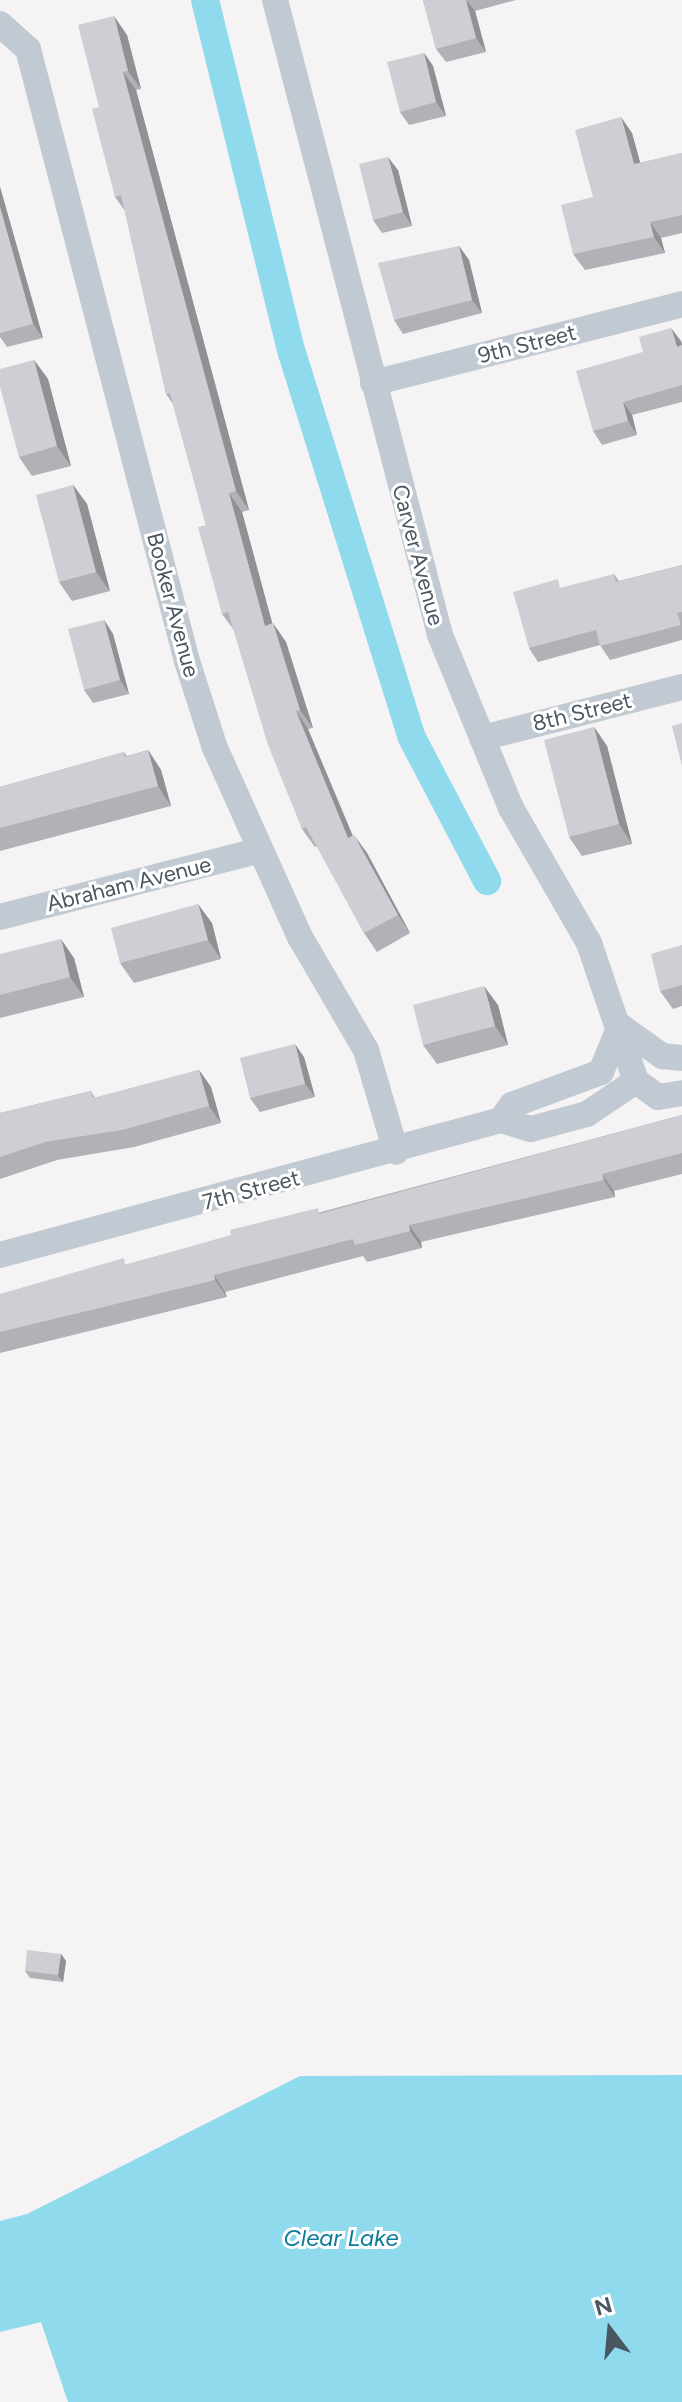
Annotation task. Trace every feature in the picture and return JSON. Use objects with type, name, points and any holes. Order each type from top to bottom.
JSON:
[{"type":"street","name":"Carver Avenue","points":[[275,0],[427,594],[511,808],[589,943],[620,1026],[636,1081]]},
{"type":"street","name":"Booker Avenue","points":[[8,30],[28,49],[187,661],[257,851],[366,1050],[396,1152]]},
{"type":"street","name":"9th Street","points":[[373,383],[682,304]]},
{"type":"street","name":"8th Street","points":[[482,738],[682,687]]},
{"type":"street","name":"Abraham Avenue","points":[[0,917],[257,851]]},
{"type":"street","points":[[620,1026],[662,1056],[682,1058]]},
{"type":"street","name":"7th Street","points":[[501,1120],[512,1105],[601,1072],[620,1026]]},
{"type":"street","points":[[636,1081],[658,1097],[682,1093]]},
{"type":"street","name":"7th Street","points":[[0,1255],[396,1152],[501,1120],[531,1129],[587,1114],[636,1081]]},
{"type":"water","name":"Clear Lake","points":[[682,2075],[682,2402],[68,2402],[41,2322],[0,2332],[0,2221],[27,2214],[300,2076]]},
{"type":"building","points":[[423,0],[466,0],[476,38],[436,49]]},
{"type":"building","points":[[114,16],[128,71],[123,72],[236,491],[229,493],[265,626],[273,623],[300,710],[296,711],[348,838],[354,835],[398,915],[364,933],[306,827],[302,829],[268,745],[228,612],[222,614],[198,527],[206,525],[170,393],[166,394],[121,195],[115,197],[92,109],[99,107],[78,25]]},
{"type":"building","points":[[424,53],[436,102],[400,112],[387,62]]},
{"type":"building","points":[[621,117],[634,164],[682,153],[682,215],[650,222],[654,237],[573,254],[561,205],[593,197],[575,130]]},
{"type":"building","points":[[388,157],[403,212],[373,220],[359,164]]},
{"type":"building","points":[[0,207],[33,324],[0,333]]},
{"type":"building","points":[[459,246],[472,300],[394,320],[378,263]]},
{"type":"building","points":[[671,328],[677,347],[682,345],[682,385],[623,402],[628,421],[593,431],[576,371],[643,352],[639,337]]},
{"type":"building","points":[[34,360],[57,446],[19,457],[0,387],[0,369]]},
{"type":"building","points":[[73,485],[96,572],[59,582],[36,495]]},
{"type":"building","points":[[682,565],[682,612],[677,613],[681,625],[600,646],[596,630],[529,648],[513,592],[558,579],[560,588],[614,574],[616,582]]},
{"type":"building","points":[[104,620],[120,680],[84,690],[68,629]]},
{"type":"building","points":[[682,723],[682,766],[672,726]]},
{"type":"building","points":[[594,727],[619,824],[569,837],[544,740]]},
{"type":"building","points":[[148,750],[158,786],[0,828],[0,787],[124,752],[125,757]]},
{"type":"building","points":[[198,904],[208,940],[120,963],[111,928]]},
{"type":"building","points":[[61,939],[70,977],[0,995],[0,954]]},
{"type":"building","points":[[682,945],[682,985],[660,991],[651,954]]},
{"type":"building","points":[[484,986],[495,1026],[423,1045],[413,1005]]},
{"type":"building","points":[[295,1044],[305,1084],[250,1098],[240,1058]]},
{"type":"building","points":[[199,1070],[209,1106],[122,1130],[45,1142],[0,1157],[0,1113],[91,1091],[93,1098]]},
{"type":"building","points":[[682,1115],[682,1153],[602,1174],[604,1180],[409,1225],[410,1231],[355,1245],[353,1239],[214,1275],[215,1280],[0,1332],[0,1294],[124,1258],[125,1265],[231,1235],[230,1230],[318,1208],[319,1214]]},
{"type":"building","points":[[27,1950],[61,1954],[58,1975],[25,1971]]},
{"type":"waterway","points":[[205,0],[292,353],[411,736],[487,881]]}]
